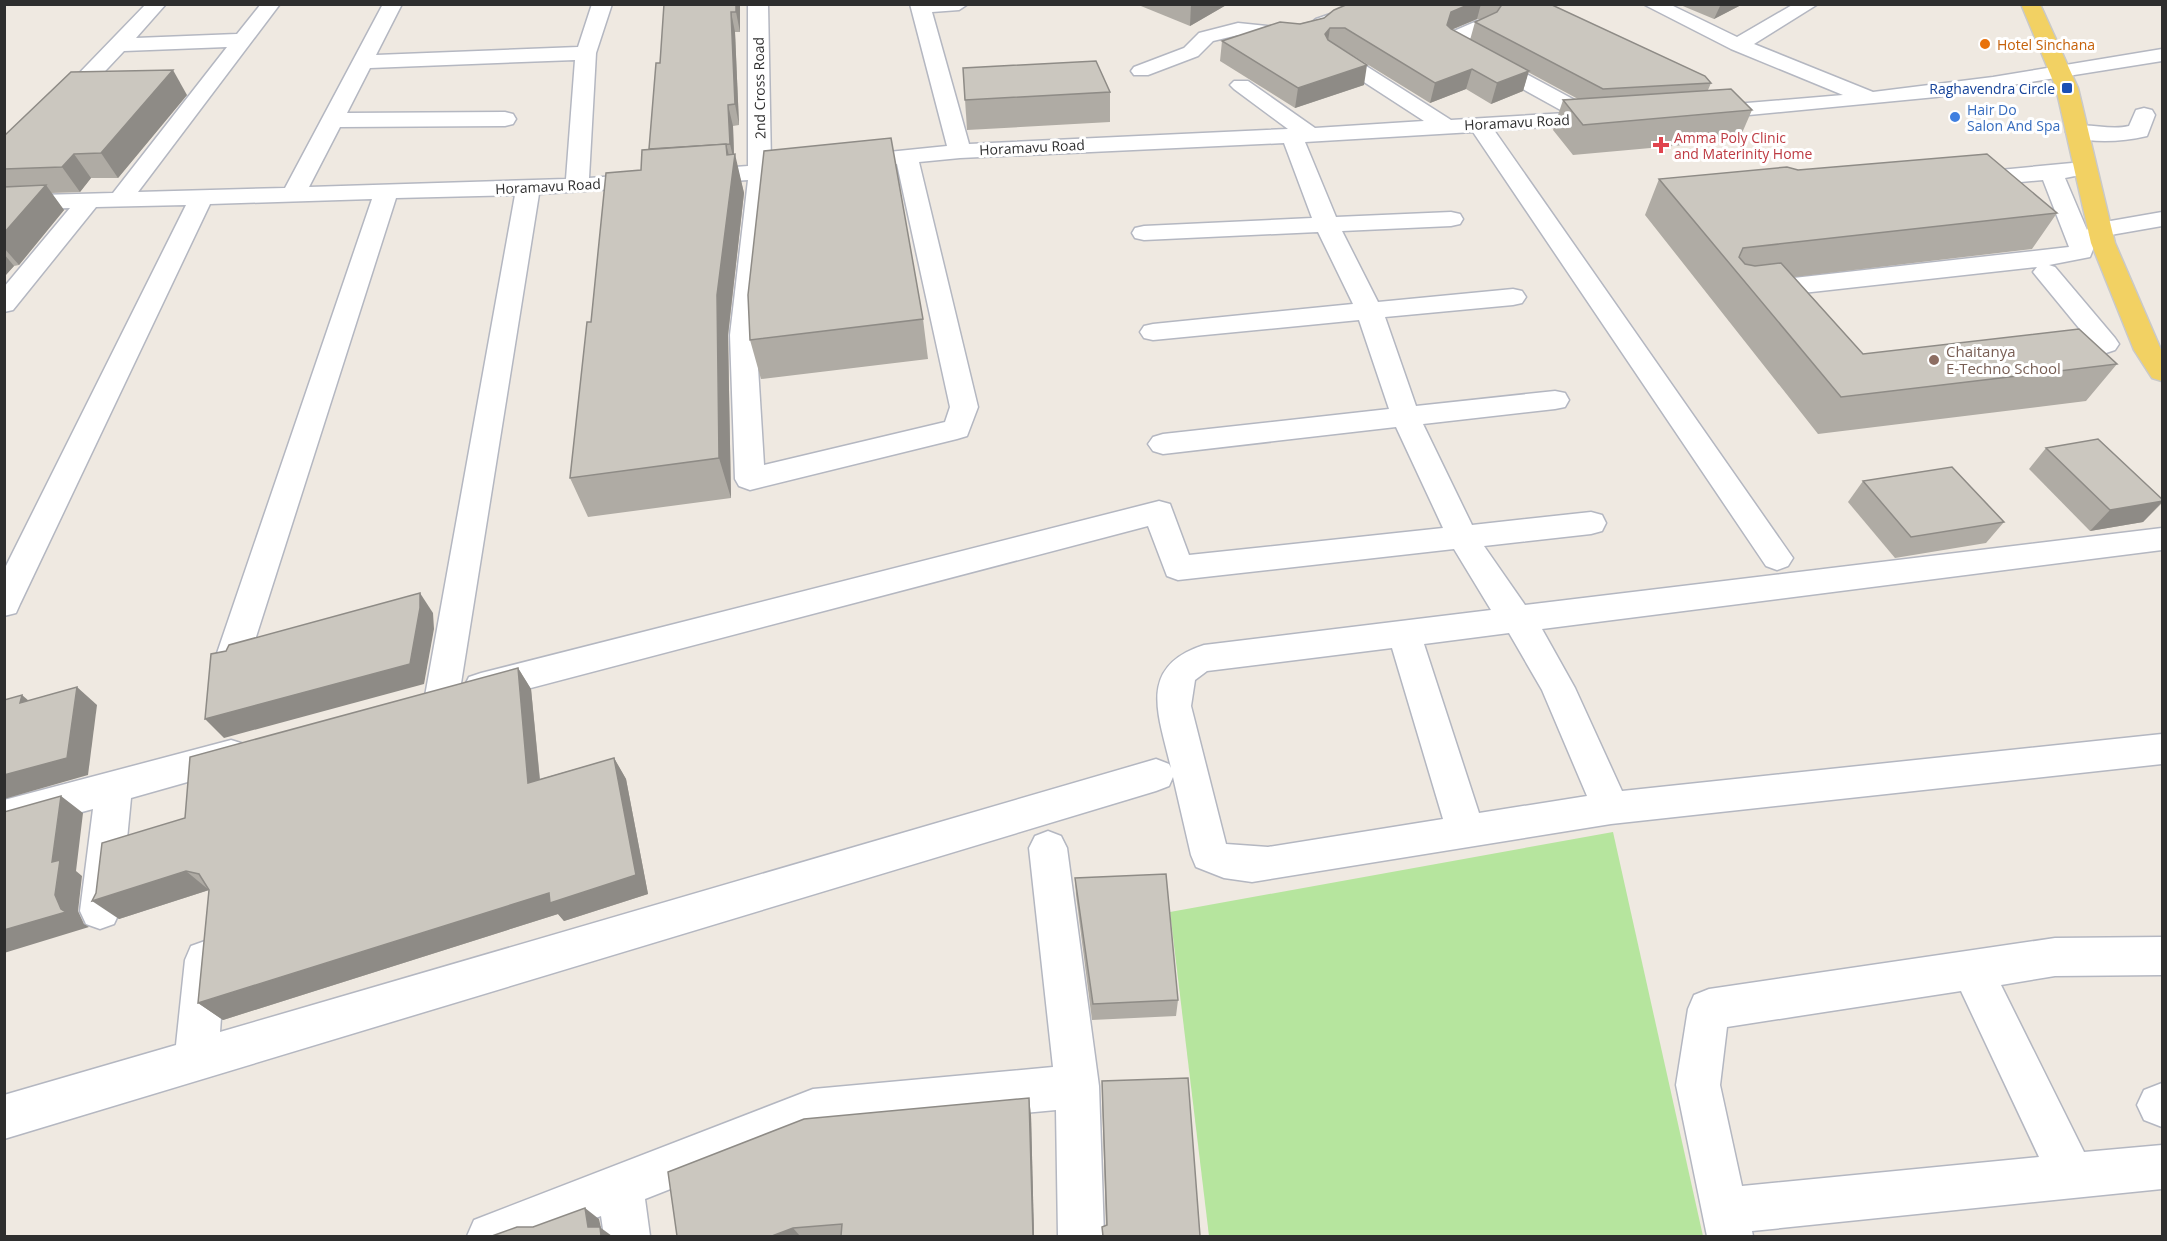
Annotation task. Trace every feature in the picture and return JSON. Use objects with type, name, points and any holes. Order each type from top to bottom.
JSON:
[{"type":"main road","points":[[2030,4],[2059,75],[2067,88],[2099,230],[2111,261],[2158,356]]},
{"type":"street","points":[[4,165],[157,4]]},
{"type":"street","points":[[120,200],[271,4]]},
{"type":"street","points":[[293,195],[393,4]]},
{"type":"street","points":[[577,186],[586,53],[602,4]]},
{"type":"street","name":"2nd Cross Road","points":[[758,4],[760,172],[743,335],[750,479],[957,429],[964,407],[906,156]]},
{"type":"street","points":[[959,4],[921,6],[960,151]]},
{"type":"street","points":[[1141,71],[1191,52],[1206,37],[1238,28],[1297,34],[1313,31],[1323,23],[1380,4]]},
{"type":"street","points":[[1652,4],[1738,45],[1872,98]]},
{"type":"street","points":[[1738,45],[1796,6]]},
{"type":"street","points":[[1484,25],[1454,38],[1454,43],[1592,118]]},
{"type":"street","points":[[120,45],[243,40]]},
{"type":"street","points":[[363,62],[586,53]]},
{"type":"street","points":[[1334,54],[1446,126]]},
{"type":"street","points":[[1687,113],[1747,110],[1872,98],[2059,75],[2163,55]]},
{"type":"street","points":[[1241,85],[1301,135],[1327,225],[1369,310],[1406,418],[1462,538],[1497,594],[1520,619],[1558,688],[1611,808]]},
{"type":"street","points":[[1704,89],[1747,110]]},
{"type":"street","name":"Horamavu Road","points":[[4,203],[577,186],[760,172],[960,151],[1301,135],[1628,116]]},
{"type":"street","points":[[2077,132],[2120,135],[2139,131],[2144,116]]},
{"type":"street","points":[[332,120],[505,119]]},
{"type":"street","points":[[1479,124],[1777,558]]},
{"type":"street","points":[[1945,182],[2085,169]]},
{"type":"street","points":[[1736,292],[2081,252],[2082,247],[2051,172]]},
{"type":"street","points":[[442,696],[528,188]]},
{"type":"street","points":[[232,659],[386,192]]},
{"type":"street","points":[[4,604],[202,197]]},
{"type":"street","points":[[4,304],[88,201]]},
{"type":"street","points":[[1144,233],[1451,219]]},
{"type":"street","points":[[2099,230],[2163,219]]},
{"type":"street","points":[[1772,309],[2111,261]]},
{"type":"street","points":[[2046,272],[2106,344]]},
{"type":"street","points":[[1153,332],[1513,297]]},
{"type":"street","points":[[1163,444],[1555,400]]},
{"type":"street","points":[[408,706],[1159,512],[1178,568],[1591,523]]},
{"type":"street","points":[[2163,538],[1204,658],[1189,663],[1175,686],[1174,706],[1203,835],[1210,855],[1225,864],[1268,864],[1611,808],[2163,749]]},
{"type":"street","points":[[1404,633],[1466,832]]},
{"type":"street","points":[[4,817],[261,746]]},
{"type":"street","points":[[4,1117],[1156,775]]},
{"type":"street","points":[[100,911],[114,787]]},
{"type":"street","points":[[1048,848],[1077,1086],[1082,1236]]},
{"type":"street","points":[[196,1060],[209,922]]},
{"type":"street","points":[[2163,956],[2055,957],[1709,1009],[1698,1085],[1726,1224],[2072,1176],[2163,1167]]},
{"type":"street","points":[[1972,970],[2072,1176]]},
{"type":"street","points":[[490,1236],[813,1111],[1077,1086]]},
{"type":"street","points":[[621,1187],[627,1236]]},
{"type":"green space","points":[[1613,832],[1703,1236],[1209,1236],[1170,912]]},
{"type":"building","points":[[664,4],[736,4],[736,12],[731,12],[735,104],[728,105],[730,144],[649,149],[656,63],[660,63]]},
{"type":"building","points":[[1348,4],[1470,4],[1451,12],[1447,25],[1529,71],[1497,83],[1472,69],[1435,83],[1345,28],[1330,28],[1325,34],[1328,40],[1367,65],[1298,88],[1222,41],[1280,22],[1300,24],[1324,18],[1334,10]]},
{"type":"building","points":[[1500,4],[1550,4],[1705,76],[1711,83],[1603,89],[1475,22],[1497,12]]},
{"type":"building","points":[[1096,61],[1110,92],[965,100],[963,68]]},
{"type":"building","points":[[173,70],[101,153],[74,154],[62,167],[4,169],[4,136],[71,72]]},
{"type":"building","points":[[1731,89],[1752,110],[1583,125],[1563,100]]},
{"type":"building","points":[[891,138],[923,319],[750,340],[748,295],[764,151]]},
{"type":"building","points":[[726,144],[727,155],[735,154],[717,295],[719,458],[570,478],[587,322],[591,322],[606,173],[641,170],[642,150]]},
{"type":"building","points":[[1987,154],[2057,213],[1743,248],[1739,257],[1745,264],[1755,266],[1781,263],[1863,354],[2079,329],[2117,364],[1841,397],[1659,179],[1787,167],[1798,170]]},
{"type":"building","points":[[46,185],[4,233],[4,187]]},
{"type":"building","points":[[2098,439],[2163,501],[2110,510],[2046,448]]},
{"type":"building","points":[[1952,467],[2004,522],[1911,537],[1863,481]]},
{"type":"building","points":[[420,593],[420,608],[410,664],[205,719],[211,654],[226,651],[229,645]]},
{"type":"building","points":[[518,668],[528,783],[614,758],[636,875],[550,903],[549,893],[198,1003],[209,890],[199,874],[186,871],[92,901],[96,893],[102,843],[185,818],[190,757]]},
{"type":"building","points":[[77,687],[67,758],[4,775],[4,700],[22,695],[20,703]]},
{"type":"building","points":[[61,796],[52,862],[60,860],[55,895],[61,909],[66,912],[4,930],[4,812]]},
{"type":"building","points":[[1166,874],[1178,1000],[1093,1004],[1075,878]]},
{"type":"building","points":[[1188,1078],[1200,1236],[1103,1236],[1102,1227],[1107,1225],[1102,1081]]},
{"type":"building","points":[[1029,1098],[1033,1236],[841,1236],[842,1224],[793,1228],[772,1236],[677,1236],[668,1172],[804,1119]]},
{"type":"building","points":[[585,1208],[588,1227],[600,1227],[601,1236],[492,1236],[517,1227],[533,1227]]},
{"type":"place","name":"Hotel Sinchana","points":[[1985,44]]},
{"type":"place","name":"Raghavendra Circle","points":[[2067,88]]},
{"type":"place","name":"Hair Do Salon And Spa","points":[[1955,117]]},
{"type":"place","name":"Amma Poly Clinic and Materinity Home","points":[[1661,145]]},
{"type":"place","name":"Chaitanya E-Techno School","points":[[1934,360]]}]
